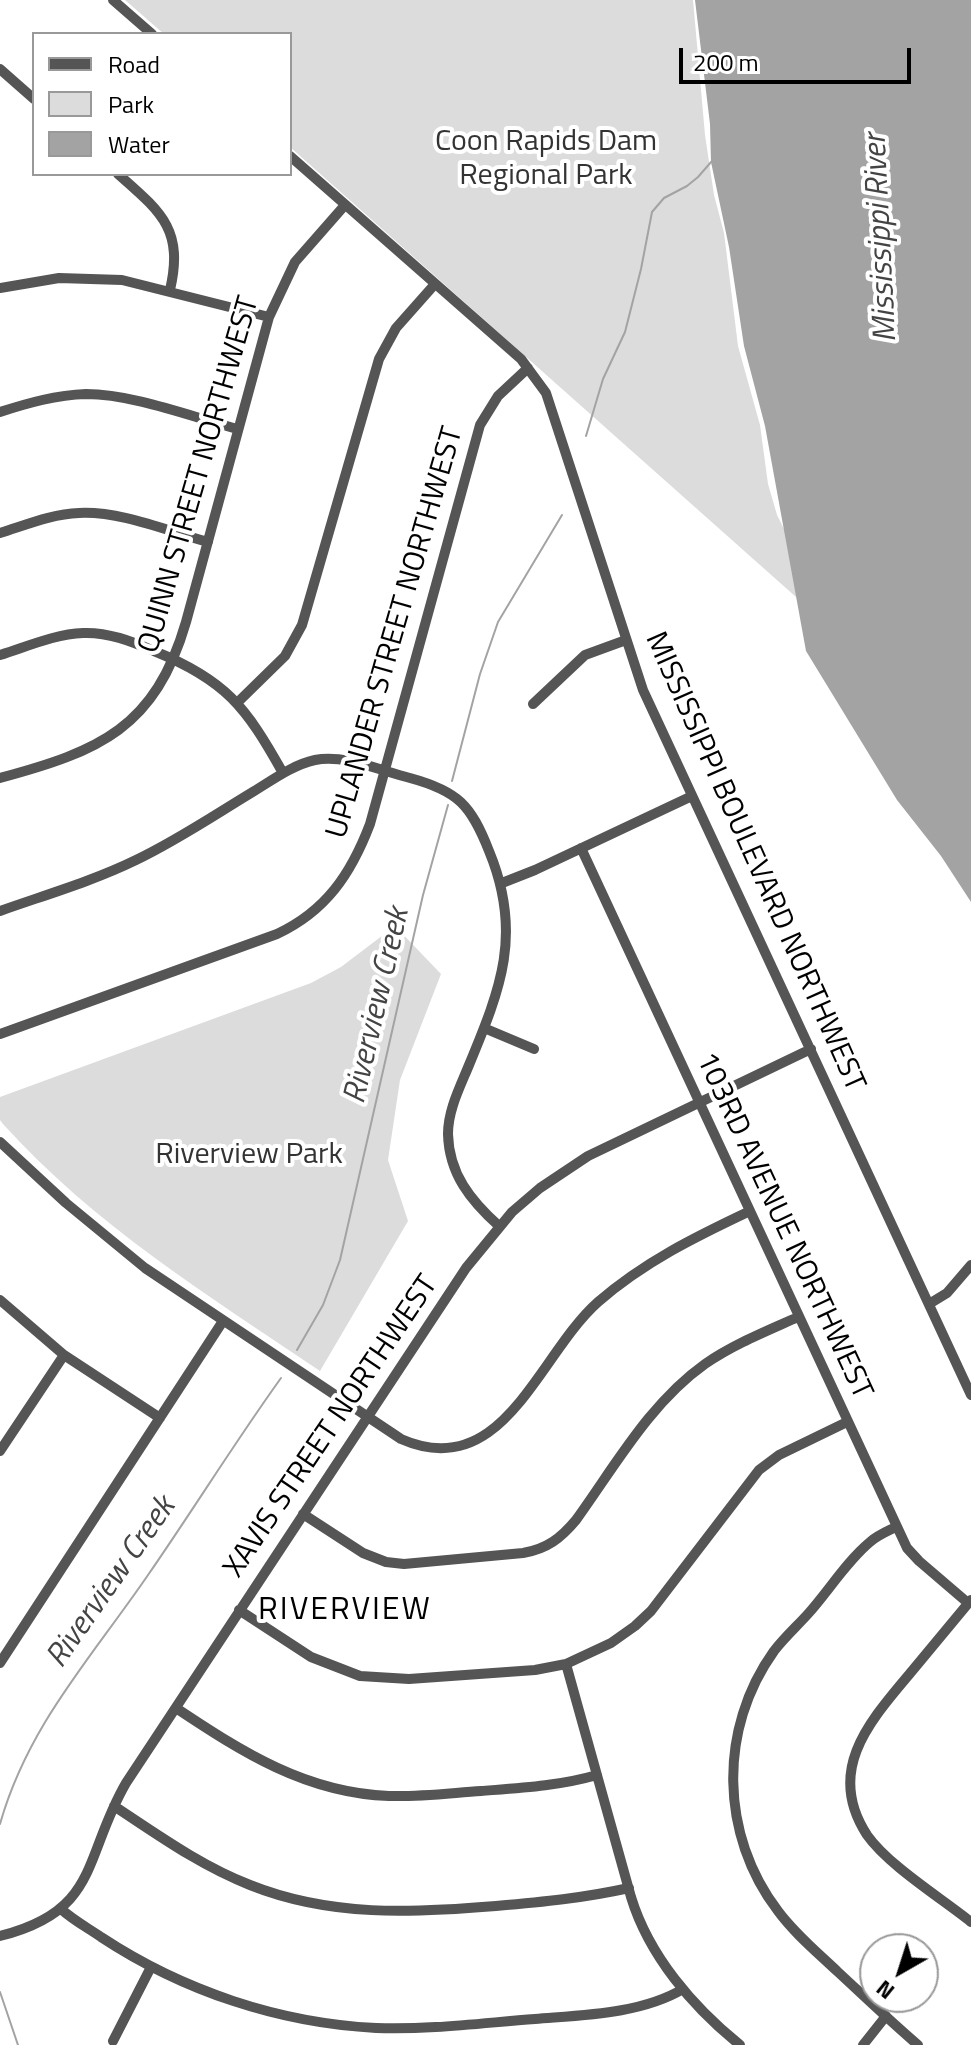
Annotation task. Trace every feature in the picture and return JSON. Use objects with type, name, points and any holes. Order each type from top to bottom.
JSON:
[{"type":"street","points":[[113,0],[150,32]]},
{"type":"street","points":[[0,69],[32,97]]},
{"type":"street","name":"MISSISSIPPI BOULEVARD NORTHWEST","points":[[292,158],[528,368],[540,383],[553,409],[639,681],[971,1395]]},
{"type":"street","points":[[120,176],[155,207],[169,230],[176,260],[170,290]]},
{"type":"street","name":"QUINN STREET NORTHWEST","points":[[0,778],[58,762],[104,740],[148,700],[174,659],[269,317],[295,262],[345,205]]},
{"type":"street","points":[[0,288],[59,278],[89,277],[137,282],[269,317]]},
{"type":"street","points":[[238,702],[285,656],[302,625],[379,359],[396,328],[435,284]]},
{"type":"street","name":"UPLANDER STREET NORTHWEST","points":[[0,1034],[298,924],[328,900],[347,874],[370,824],[480,425],[498,396],[528,368]]},
{"type":"street","points":[[0,412],[52,397],[102,395],[238,429]]},
{"type":"street","points":[[0,533],[55,516],[97,513],[208,542]]},
{"type":"street","points":[[0,655],[80,633],[108,635],[174,659],[217,684],[238,702],[256,725],[283,773]]},
{"type":"street","points":[[533,704],[585,655],[626,640]]},
{"type":"street","points":[[0,911],[135,861],[283,773],[309,762],[326,759],[443,788],[463,802],[477,822],[502,883],[507,918],[505,961],[499,988],[453,1106],[448,1135],[452,1162],[463,1187],[499,1226]]},
{"type":"street","points":[[502,883],[692,796]]},
{"type":"street","name":"103RD AVENUE NORTHWEST","points":[[581,848],[896,1527],[912,1555],[970,1602]]},
{"type":"street","points":[[484,1028],[534,1049]]},
{"type":"street","name":"XAVIS STREET NORTHWEST","points":[[0,1936],[33,1926],[61,1909],[83,1883],[114,1806],[176,1708],[366,1416],[466,1268],[499,1226],[523,1202],[564,1170],[811,1049]]},
{"type":"street","points":[[0,1142],[31,1173],[125,1253],[401,1439],[426,1448],[449,1449],[482,1438],[503,1422],[563,1341],[598,1302],[665,1252],[750,1211]]},
{"type":"street","points":[[929,1304],[947,1293],[971,1265]]},
{"type":"street","points":[[0,1300],[64,1355],[160,1418]]},
{"type":"street","points":[[303,1514],[363,1553],[395,1564],[508,1555],[544,1548],[576,1520],[672,1391],[726,1352],[798,1317]]},
{"type":"street","points":[[0,1663],[223,1321]]},
{"type":"street","points":[[0,1451],[64,1355]]},
{"type":"street","points":[[239,1610],[320,1662],[360,1676],[409,1679],[535,1670],[566,1664],[611,1643],[651,1611],[746,1484],[765,1465],[786,1451],[847,1422]]},
{"type":"street","points":[[896,1527],[868,1543],[774,1651],[745,1706],[736,1739],[733,1775],[741,1836],[752,1869],[765,1893],[793,1929],[918,2045]]},
{"type":"street","points":[[970,1602],[865,1728],[854,1756],[851,1777],[856,1811],[874,1843],[971,1922]]},
{"type":"street","points":[[566,1664],[629,1888],[646,1935],[683,1989],[713,2023],[740,2045]]},
{"type":"street","points":[[176,1708],[270,1766],[314,1783],[351,1792],[388,1796],[427,1795],[557,1784],[597,1775]]},
{"type":"street","points":[[114,1806],[174,1846],[232,1877],[275,1894],[339,1908],[427,1912],[574,1899],[629,1888]]},
{"type":"street","points":[[61,1909],[151,1967],[248,2006],[309,2020],[375,2028],[448,2026],[590,2014],[666,1998],[683,1989]]},
{"type":"street","points":[[113,2041],[151,1967]]},
{"type":"street","points":[[863,2045],[886,2016]]},
{"type":"green space","name":"Coon Rapids Dam Regional Park","points":[[125,0],[693,0],[705,135],[714,195],[724,233],[738,346],[760,425],[768,484],[777,515],[804,569],[814,613],[292,149],[292,32],[162,32]]},
{"type":"green space","name":"Riverview Park","points":[[395,926],[441,974],[400,1080],[388,1160],[408,1221],[320,1371],[195,1287],[75,1195],[3,1124],[0,1120],[0,1097],[311,983],[341,967]]},
{"type":"water","name":"Mississippi River","points":[[695,0],[971,0],[971,902],[941,856],[897,800],[806,651],[765,426],[744,346],[729,247],[711,162],[710,124]]},
{"type":"waterway","name":"Riverview Creek","points":[[586,436],[603,379],[625,332],[652,212],[664,198],[698,177],[712,161]]},
{"type":"waterway","name":"Riverview Creek","points":[[452,781],[480,674],[498,622],[562,515]]},
{"type":"waterway","name":"Riverview Creek","points":[[297,1350],[323,1305],[340,1260],[423,895],[448,805]]},
{"type":"waterway","name":"Riverview Creek","points":[[0,1824],[12,1788],[44,1723],[281,1378]]},
{"type":"waterway","name":"Riverview Creek","points":[[0,1992],[18,2045]]},
{"type":"district","name":"RIVERVIEW","points":[[345,1611]]}]
